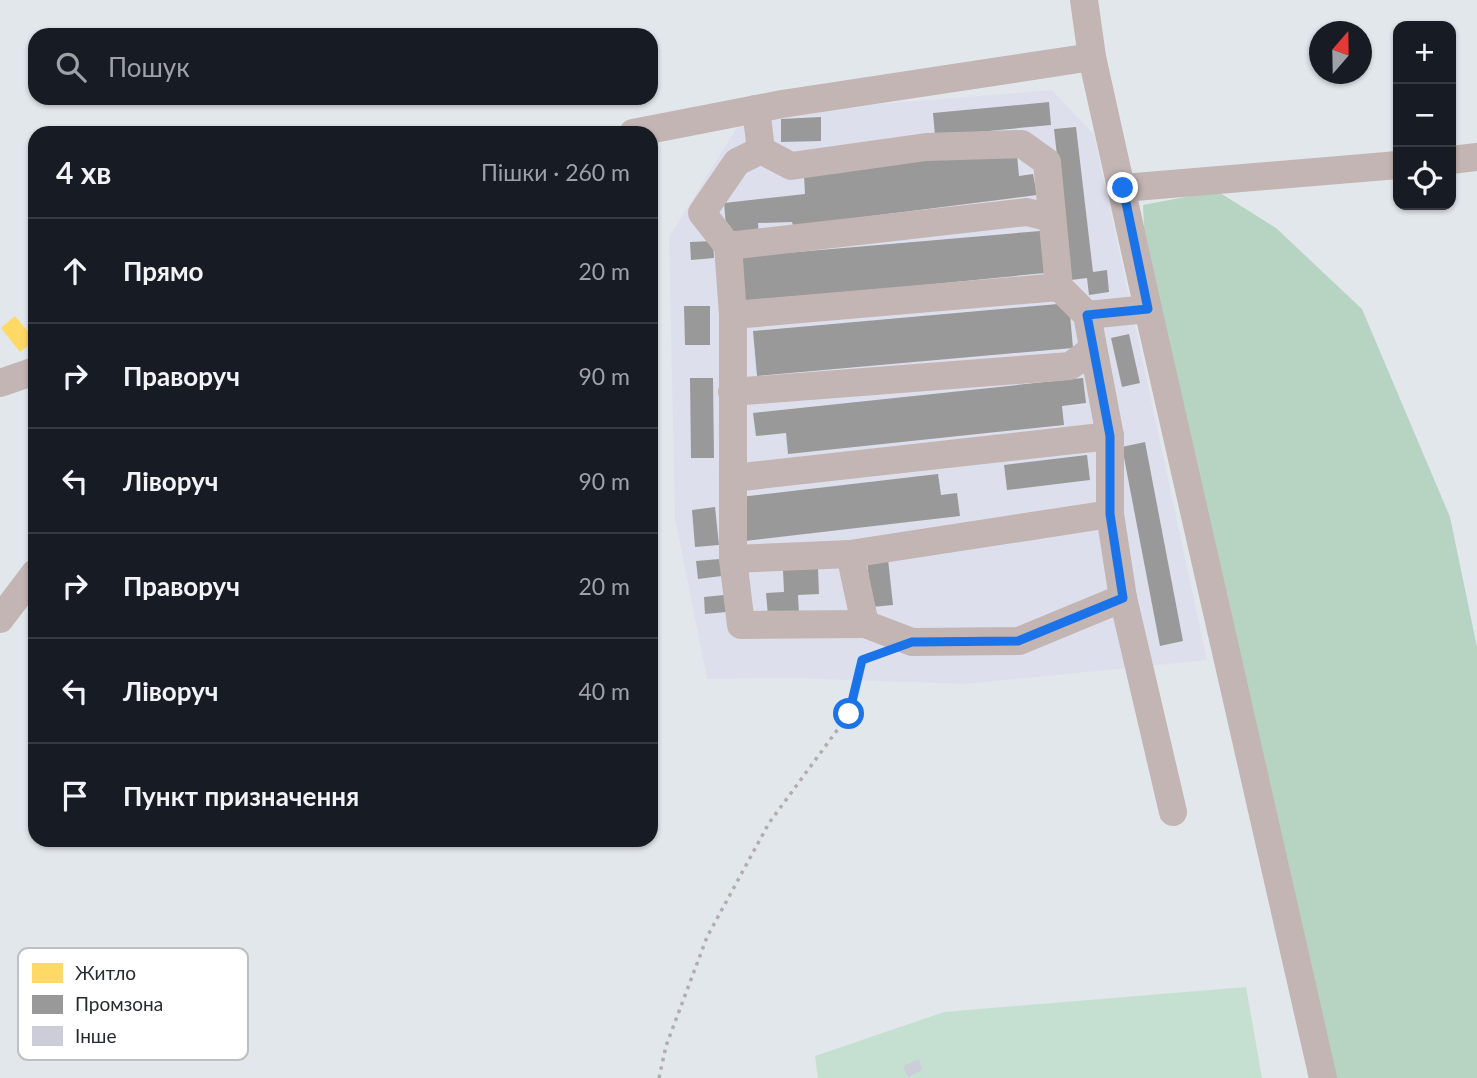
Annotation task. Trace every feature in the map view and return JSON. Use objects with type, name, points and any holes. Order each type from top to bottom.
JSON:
[{"type":"street","points":[[1084,0],[1092,57],[1323,1078]]},
{"type":"street","points":[[658,128],[756,109],[1092,57]]},
{"type":"street","points":[[756,109],[761,150]]},
{"type":"street","points":[[761,150],[791,166],[926,147],[1021,144],[1047,162],[1059,287],[1087,315],[1110,436],[1110,514],[1123,598],[1173,812]]},
{"type":"street","points":[[761,150],[737,162],[702,214],[728,246],[733,314],[733,559],[741,625],[865,624],[912,642],[1018,641],[1123,598]]},
{"type":"street","points":[[1456,160],[1477,158]]},
{"type":"street","points":[[1123,188],[1393,165]]},
{"type":"street","points":[[728,246],[1027,212],[1051,218]]},
{"type":"street","points":[[733,314],[1059,287]]},
{"type":"street","points":[[1087,315],[1148,309]]},
{"type":"street","points":[[732,392],[1070,366],[1093,349]]},
{"type":"street","points":[[0,383],[28,373]]},
{"type":"street","points":[[733,478],[1110,436]]},
{"type":"street","points":[[733,559],[850,554],[1110,514]]},
{"type":"street","points":[[850,554],[865,624]]},
{"type":"street","points":[[0,619],[28,582]]},
{"type":"path","points":[[659,1078],[666,1045],[707,937],[769,823],[849,714],[862,660],[912,642]]},
{"type":"shaded area","points":[[1052,90],[1094,135],[1207,660],[965,684],[793,678],[707,679],[675,518],[669,237],[736,129],[780,112]]},
{"type":"green space","points":[[1217,191],[1276,228],[1362,309],[1450,517],[1477,647],[1477,1078],[1331,1078],[1148,309],[1143,205]]},
{"type":"green space","points":[[1246,987],[1262,1078],[818,1078],[815,1056],[944,1012]]},
{"type":"building: Житло","points":[[15,316],[28,332],[28,346],[20,352],[1,328]]},
{"type":"building: Промзона","points":[[1049,102],[1051,125],[935,136],[933,113]]},
{"type":"building: Промзона","points":[[821,117],[821,141],[781,142],[781,119]]},
{"type":"building: Промзона","points":[[1076,127],[1093,272],[1107,270],[1109,292],[1089,295],[1087,278],[1071,280],[1054,129]]},
{"type":"building: Промзона","points":[[1017,155],[1019,176],[1033,174],[1037,195],[824,222],[795,233],[792,222],[758,223],[759,236],[727,238],[724,203],[805,194],[804,175],[910,161]]},
{"type":"building: Промзона","points":[[1040,231],[1045,273],[742,303],[738,257]]},
{"type":"building: Промзона","points":[[713,241],[714,258],[691,260],[690,242]]},
{"type":"building: Промзона","points":[[1069,303],[1073,348],[757,376],[753,331]]},
{"type":"building: Промзона","points":[[684,306],[710,306],[710,345],[685,345]]},
{"type":"building: Промзона","points":[[1129,334],[1140,383],[1122,387],[1111,338]]},
{"type":"building: Промзона","points":[[690,378],[713,378],[714,458],[691,458]]},
{"type":"building: Промзона","points":[[1083,378],[1086,403],[1062,406],[1064,425],[788,454],[786,433],[756,436],[753,413]]},
{"type":"building: Промзона","points":[[1145,442],[1183,641],[1160,646],[1122,447]]},
{"type":"building: Промзона","points":[[1087,455],[1090,480],[1007,490],[1004,465]]},
{"type":"building: Промзона","points":[[938,474],[941,495],[957,493],[960,516],[745,541],[740,497]]},
{"type":"building: Промзона","points":[[715,507],[719,545],[695,547],[692,510]]},
{"type":"building: Промзона","points":[[720,559],[722,576],[698,579],[696,561]]},
{"type":"building: Промзона","points":[[888,559],[893,605],[872,607],[867,561]]},
{"type":"building: Промзона","points":[[818,568],[819,594],[798,595],[799,614],[768,616],[766,593],[784,592],[783,570]]},
{"type":"building: Промзона","points":[[724,595],[726,612],[705,614],[704,597]]},
{"type":"building: Інше","points":[[919,1059],[922,1070],[908,1077],[903,1066]]},
{"type":"route","points":[[849,714],[862,660],[912,642],[1018,641],[1123,598],[1110,514],[1110,436],[1087,315],[1148,309],[1123,188]]}]
